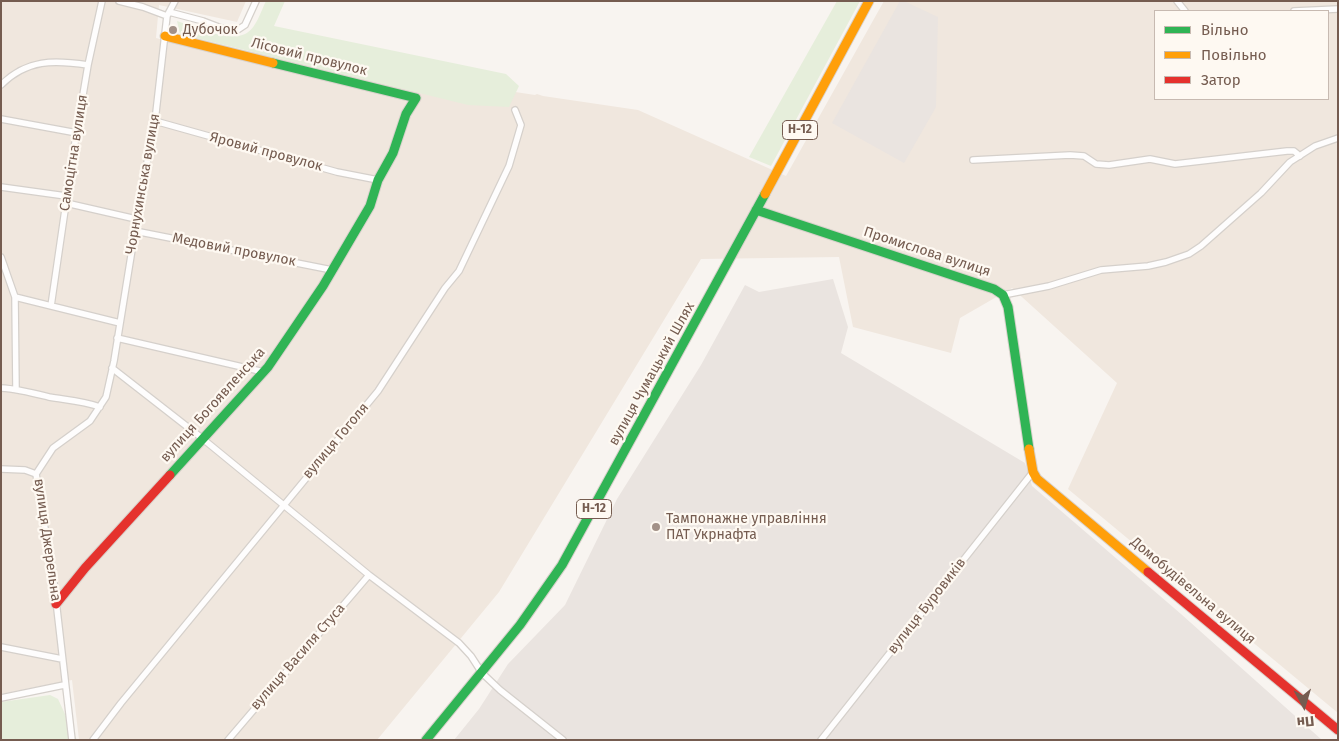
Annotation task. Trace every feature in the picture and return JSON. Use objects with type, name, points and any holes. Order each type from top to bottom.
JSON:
[{"type":"street","name":"Самоцітна вулиця","points":[[51,306],[66,196],[88,65],[102,1]]},
{"type":"street","points":[[119,1],[203,21],[230,31],[236,31],[245,25],[256,1]]},
{"type":"street","name":"Чорнухинська вулиця","points":[[112,368],[136,219],[155,121],[168,14],[174,1]]},
{"type":"street","name":"вулиця Чумацький Шлях","points":[[426,740],[482,673],[562,565],[870,1]]},
{"type":"street","points":[[1316,10],[1338,9]]},
{"type":"street","name":"Лісовий провулок","points":[[165,36],[416,98]]},
{"type":"street","points":[[1,85],[16,72],[32,64],[70,62],[88,65]]},
{"type":"street","name":"вулиця Богоявленська","points":[[56,604],[85,568],[264,372],[323,286],[370,206],[378,180],[393,153],[406,114],[416,98]]},
{"type":"street","name":"вулиця Гоголя","points":[[93,740],[121,703],[378,391],[445,288],[459,271],[509,166],[521,125],[515,110]]},
{"type":"street","points":[[1,119],[77,133]]},
{"type":"street","name":"Яровий провулок","points":[[155,121],[337,172],[378,180]]},
{"type":"street","points":[[1033,472],[1008,307],[1003,295],[1049,286],[1101,270],[1148,266],[1189,254],[1201,246],[1261,193],[1290,162],[1315,146],[1338,138]]},
{"type":"street","points":[[974,160],[1070,155],[1084,156],[1096,164],[1109,165],[1150,159],[1175,164],[1287,151],[1294,151],[1300,156]]},
{"type":"street","points":[[1,187],[16,191],[66,196]]},
{"type":"street","points":[[66,203],[136,219]]},
{"type":"street","name":"Промислова вулиця","points":[[756,210],[986,286],[1003,295]]},
{"type":"street","name":"Медовий провулок","points":[[135,231],[332,270]]},
{"type":"street","points":[[1,257],[15,297],[16,389]]},
{"type":"street","points":[[15,297],[120,323]]},
{"type":"street","points":[[118,338],[264,372]]},
{"type":"street","points":[[112,368],[203,439],[369,575],[459,644],[471,656],[482,673],[500,690],[564,740]]},
{"type":"street","name":"вулиця Джерельна","points":[[72,740],[64,685],[56,604],[36,474],[53,448],[90,421],[106,397],[112,368]]},
{"type":"street","points":[[1,388],[85,402],[100,407]]},
{"type":"street","points":[[1,469],[24,470],[36,474]]},
{"type":"street","name":"Домобудівельна вулиця","points":[[1033,472],[1037,479],[1045,486],[1338,730]]},
{"type":"street","name":"вулиця Буровиків","points":[[821,740],[1033,472]]},
{"type":"street","name":"вулиця Василя Стуса","points":[[228,740],[369,575]]},
{"type":"street","points":[[1,647],[62,659]]},
{"type":"street","points":[[1,698],[64,685]]},
{"type":"shaded area","points":[[1,1],[246,1],[237,22],[159,5],[156,38],[214,53],[228,48],[638,110],[786,176],[884,1],[1338,1],[1338,713],[1068,489],[1117,383],[1012,288],[960,318],[951,353],[853,327],[839,257],[701,259],[499,592],[377,740],[79,740],[72,680],[1,694]]},
{"type":"shaded area","points":[[900,1],[904,1],[938,17],[936,107],[904,163],[832,123]]},
{"type":"shaded area","points":[[833,279],[848,327],[841,353],[1025,463],[1032,486],[1181,614],[1322,740],[454,740],[479,709],[508,664],[565,605],[617,499],[701,365],[745,285],[759,292]]},
{"type":"green space","points":[[266,1],[285,1],[274,26],[506,74],[519,86],[509,107],[468,105],[180,34],[177,21],[221,35],[238,36],[245,34],[255,24]]},
{"type":"green space","points":[[837,1],[860,1],[771,166],[749,157]]},
{"type":"green space","points":[[50,695],[58,699],[77,740],[1,740],[1,702]]},
{"type":"traffic: fast","points":[[170,475],[268,367],[323,286],[370,206],[378,180],[393,153],[406,114],[416,98],[273,63]]},
{"type":"traffic: fast","points":[[426,740],[520,625],[562,565],[765,194]]},
{"type":"traffic: fast","points":[[756,210],[994,289],[1003,295],[1008,307],[1029,449]]},
{"type":"traffic: slow","points":[[765,194],[869,1]]},
{"type":"traffic: slow","points":[[165,36],[273,63]]},
{"type":"traffic: slow","points":[[1029,449],[1033,472],[1037,479],[1148,572]]},
{"type":"traffic: jam","points":[[56,604],[85,568],[170,475]]},
{"type":"traffic: jam","points":[[1148,572],[1338,730]]},
{"type":"place","name":"Дубочок","points":[[173,30]]},
{"type":"place","name":"Тампонажне управління ПАТ Укрнафта","points":[[656,527]]}]
